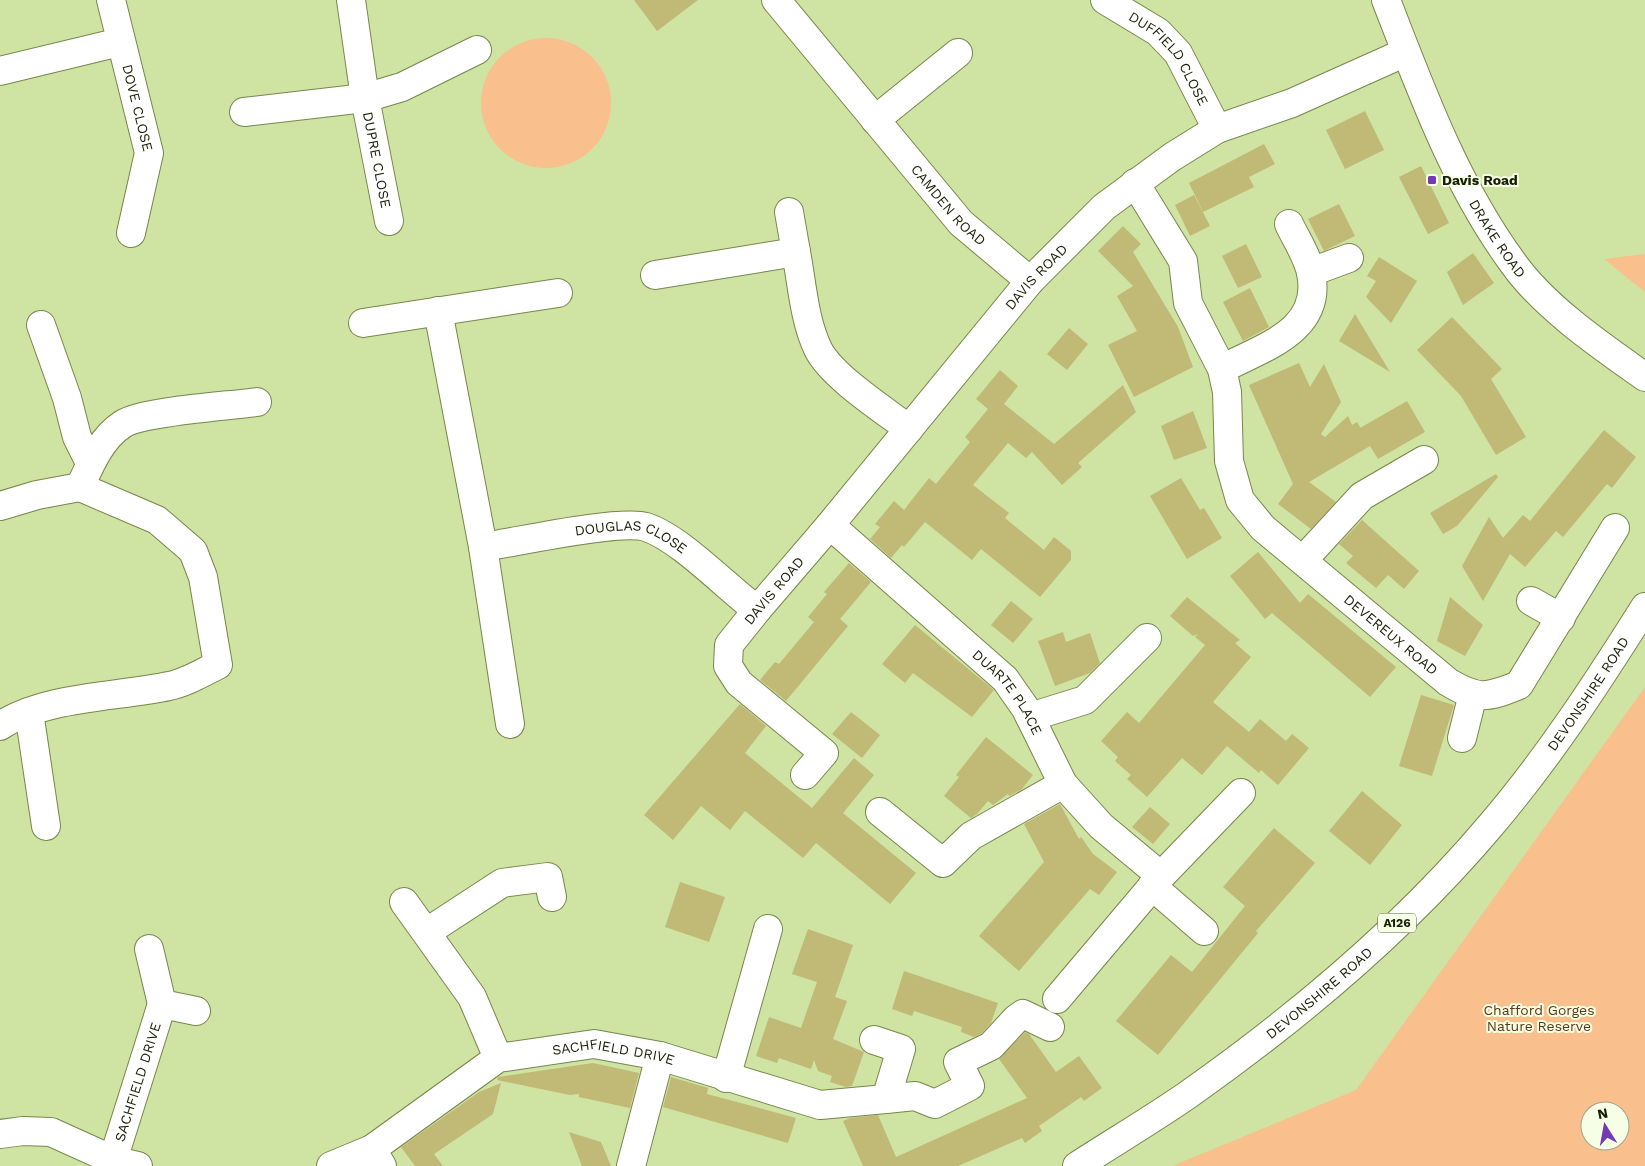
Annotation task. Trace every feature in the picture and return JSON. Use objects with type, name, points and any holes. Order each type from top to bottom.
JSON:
[{"type":"street","name":"DOVE CLOSE","points":[[111,0],[149,153],[131,233]]},
{"type":"street","name":"DUPRE CLOSE","points":[[351,0],[365,98],[389,221]]},
{"type":"street","name":"CAMDEN ROAD","points":[[776,0],[961,223],[1030,281]]},
{"type":"street","name":"DUFFIELD CLOSE","points":[[1106,0],[1158,32],[1178,53],[1217,129]]},
{"type":"street","name":"DRAKE ROAD","points":[[1386,0],[1454,165],[1514,265],[1558,311],[1645,377]]},
{"type":"street","points":[[0,71],[120,42]]},
{"type":"street","name":"DUPRE CLOSE","points":[[244,112],[365,98],[402,86],[477,50]]},
{"type":"street","name":"DAVIS ROAD","points":[[805,775],[824,753],[739,683],[728,666],[729,645],[830,526],[1030,281],[1104,207],[1135,183],[1217,129],[1292,103],[1406,52]]},
{"type":"street","points":[[875,120],[958,53]]},
{"type":"street","name":"DEVEREUX ROAD","points":[[1135,183],[1183,261],[1188,303],[1222,369],[1227,392],[1229,461],[1240,500],[1263,528],[1448,682],[1468,694],[1494,695],[1519,685],[1615,528]]},
{"type":"street","points":[[789,212],[811,330],[819,350],[832,367],[908,430]]},
{"type":"street","points":[[1222,369],[1295,330],[1308,312],[1313,301],[1312,272],[1289,224]]},
{"type":"street","points":[[655,275],[796,252]]},
{"type":"street","points":[[1312,272],[1349,258]]},
{"type":"street","points":[[363,323],[558,293]]},
{"type":"street","points":[[438,311],[483,547],[510,724]]},
{"type":"street","points":[[0,726],[16,715],[92,696],[171,686],[218,665],[203,577],[193,551],[157,520],[85,475],[67,398],[41,325]]},
{"type":"street","points":[[0,506],[38,495],[85,475],[108,438],[124,423],[148,416],[257,402]]},
{"type":"street","points":[[1303,560],[1362,496],[1424,460]]},
{"type":"street","name":"DOUGLAS CLOSE","points":[[483,547],[612,526],[645,527],[672,541],[757,610]]},
{"type":"street","name":"DUARTE PLACE","points":[[830,526],[1005,679],[1030,717],[1062,784],[1204,931]]},
{"type":"street","points":[[1531,601],[1561,618]]},
{"type":"street","name":"DEVONSHIRE ROAD","points":[[1077,1166],[1189,1094],[1312,1001],[1424,898],[1491,825],[1573,720],[1645,608]]},
{"type":"street","points":[[1030,717],[1085,700],[1146,638]]},
{"type":"street","points":[[1462,738],[1473,694]]},
{"type":"street","points":[[29,712],[46,826]]},
{"type":"street","points":[[880,812],[943,863],[971,836],[1062,784]]},
{"type":"street","points":[[1058,999],[1157,881],[1241,793]]},
{"type":"street","points":[[427,932],[502,883],[548,877],[552,897]]},
{"type":"street","points":[[404,902],[472,998],[498,1058]]},
{"type":"street","points":[[726,1078],[768,929]]},
{"type":"street","points":[[150,950],[162,1004],[196,1011]]},
{"type":"street","name":"SACHFIELD DRIVE","points":[[121,1164],[162,1004]]},
{"type":"street","name":"SACHFIELD DRIVE","points":[[331,1166],[377,1158],[498,1058],[594,1044],[660,1056],[726,1078],[820,1105],[915,1096],[935,1104],[970,1086],[958,1062],[991,1046],[1016,1019],[1024,1014],[1050,1027]]},
{"type":"street","points":[[874,1040],[901,1049],[886,1100]]},
{"type":"street","points":[[631,1166],[660,1056]]},
{"type":"street","points":[[0,1134],[23,1131],[51,1132],[121,1164]]},
{"type":"green space","points":[[546,38],[571,42],[592,57],[607,78],[611,103],[607,128],[592,149],[571,164],[546,168],[521,164],[500,149],[485,128],[481,103],[485,78],[500,57],[521,42]]},
{"type":"green space","points":[[1645,254],[1645,292],[1604,259]]},
{"type":"green space","name":"Chafford Gorges Nature Reserve","points":[[1645,687],[1645,1166],[1172,1166],[1356,1090]]},
{"type":"building","points":[[634,0],[698,0],[657,31]]},
{"type":"building","points":[[1365,111],[1384,150],[1345,169],[1326,130]]},
{"type":"building","points":[[1264,144],[1275,164],[1249,177],[1254,187],[1203,212],[1189,183]]},
{"type":"building","points":[[1421,166],[1449,223],[1428,234],[1399,177]]},
{"type":"building","points":[[1194,195],[1210,226],[1190,236],[1175,205]]},
{"type":"building","points":[[1339,204],[1355,236],[1324,251],[1308,219]]},
{"type":"building","points":[[1123,226],[1141,244],[1133,252],[1178,327],[1193,367],[1134,397],[1108,345],[1137,331],[1117,296],[1133,286],[1098,251]]},
{"type":"building","points":[[1246,244],[1262,277],[1238,288],[1222,256]]},
{"type":"building","points":[[1473,253],[1494,283],[1463,305],[1447,272]]},
{"type":"building","points":[[1379,257],[1417,281],[1391,323],[1366,297],[1376,281],[1367,276]]},
{"type":"building","points":[[1250,288],[1269,327],[1243,341],[1223,302]]},
{"type":"building","points":[[1355,314],[1390,372],[1339,341]]},
{"type":"building","points":[[1452,317],[1502,369],[1491,379],[1526,437],[1496,455],[1461,396],[1417,350]]},
{"type":"building","points":[[1069,328],[1088,344],[1067,370],[1047,354]]},
{"type":"building","points":[[1299,363],[1310,387],[1324,364],[1341,402],[1321,434],[1325,437],[1348,416],[1352,425],[1357,422],[1360,428],[1407,401],[1425,432],[1378,459],[1370,446],[1309,482],[1336,502],[1311,529],[1278,504],[1293,484],[1249,385]]},
{"type":"building","points":[[1000,370],[1018,386],[1004,404],[1054,444],[1123,385],[1136,412],[1078,463],[1082,467],[1062,485],[1032,452],[1026,458],[1008,443],[973,485],[1009,513],[1005,518],[1044,550],[1054,537],[1071,551],[1071,560],[1040,597],[981,549],[972,560],[925,522],[904,547],[902,545],[891,558],[870,539],[880,527],[875,524],[894,501],[904,510],[929,478],[936,484],[970,442],[965,437],[988,409],[976,399]]},
{"type":"building","points":[[1193,411],[1207,448],[1174,460],[1161,426]]},
{"type":"building","points":[[1604,430],[1636,457],[1612,488],[1607,484],[1563,537],[1556,531],[1525,567],[1510,554],[1483,601],[1462,566],[1489,517],[1503,538],[1523,515],[1530,521]]},
{"type":"building","points":[[1496,474],[1498,477],[1457,526],[1443,534],[1430,513]]},
{"type":"building","points":[[1181,478],[1200,510],[1204,508],[1222,538],[1187,559],[1150,496]]},
{"type":"building","points":[[1362,520],[1419,571],[1404,589],[1388,575],[1376,588],[1346,563],[1353,556],[1339,544]]},
{"type":"building","points":[[1258,552],[1300,603],[1308,594],[1396,667],[1370,697],[1272,613],[1265,619],[1230,576]]},
{"type":"building","points":[[849,563],[871,582],[840,619],[848,626],[786,701],[760,680],[775,662],[779,664],[814,622],[808,617],[827,594],[824,592]]},
{"type":"building","points":[[1187,597],[1240,640],[1235,643],[1251,657],[1213,702],[1249,732],[1260,719],[1286,741],[1292,734],[1309,748],[1278,785],[1261,770],[1259,773],[1227,746],[1202,775],[1182,758],[1147,797],[1127,779],[1131,775],[1115,761],[1118,757],[1101,741],[1127,712],[1139,723],[1205,645],[1195,637],[1198,634],[1193,636],[1170,616]]},
{"type":"building","points":[[1450,597],[1483,625],[1465,656],[1437,641]]},
{"type":"building","points":[[1011,601],[1033,619],[1013,643],[991,625]]},
{"type":"building","points":[[915,625],[994,690],[972,717],[913,673],[905,683],[882,664]]},
{"type":"building","points":[[1063,632],[1066,642],[1090,633],[1100,663],[1090,673],[1055,686],[1038,641]]},
{"type":"building","points":[[1421,695],[1454,705],[1432,776],[1399,766]]},
{"type":"building","points":[[740,704],[766,726],[745,753],[812,808],[854,758],[874,775],[843,813],[916,873],[890,904],[816,843],[803,858],[745,811],[730,830],[701,806],[673,840],[644,815]]},
{"type":"building","points":[[851,712],[880,735],[862,758],[832,734]]},
{"type":"building","points":[[986,737],[1033,775],[1021,790],[1009,796],[1008,794],[993,805],[988,801],[971,818],[944,796],[959,777],[956,775]]},
{"type":"building","points":[[1362,791],[1402,825],[1370,865],[1329,831]]},
{"type":"building","points":[[1060,804],[1079,839],[1081,837],[1093,854],[1117,872],[1099,895],[1090,889],[1019,971],[979,936],[1044,862],[1024,824]]},
{"type":"building","points":[[1150,807],[1170,824],[1153,844],[1132,827]]},
{"type":"building","points":[[1274,828],[1315,863],[1256,931],[1258,933],[1158,1055],[1116,1021],[1171,955],[1192,972],[1245,906],[1223,887]]},
{"type":"building","points":[[680,882],[725,897],[709,942],[665,927]]},
{"type":"building","points":[[808,929],[853,945],[835,997],[847,1001],[833,1039],[864,1052],[852,1086],[846,1087],[830,1082],[832,1076],[818,1071],[814,1060],[811,1069],[779,1058],[777,1063],[756,1056],[769,1017],[801,1028],[817,982],[792,974]]},
{"type":"building","points":[[904,971],[998,1003],[991,1023],[982,1033],[974,1037],[961,1032],[962,1027],[914,1011],[912,1016],[892,1009]]},
{"type":"building","points":[[1025,1032],[1029,1034],[1056,1072],[1079,1056],[1102,1088],[1084,1101],[1081,1097],[1039,1126],[1042,1131],[1025,1143],[1022,1138],[958,1166],[863,1166],[843,1121],[850,1118],[878,1115],[896,1157],[1027,1098],[999,1059]]},
{"type":"building","points":[[593,1063],[639,1073],[630,1108],[579,1097],[579,1094],[570,1095],[497,1080],[498,1077]]},
{"type":"building","points":[[671,1077],[708,1088],[707,1094],[796,1118],[788,1143],[663,1107]]},
{"type":"building","points":[[501,1083],[493,1114],[434,1154],[443,1166],[415,1166],[401,1147],[479,1092]]},
{"type":"building","points":[[569,1132],[601,1142],[611,1166],[582,1166]]},
{"type":"place","name":"Davis Road","points":[[1432,180]]}]
